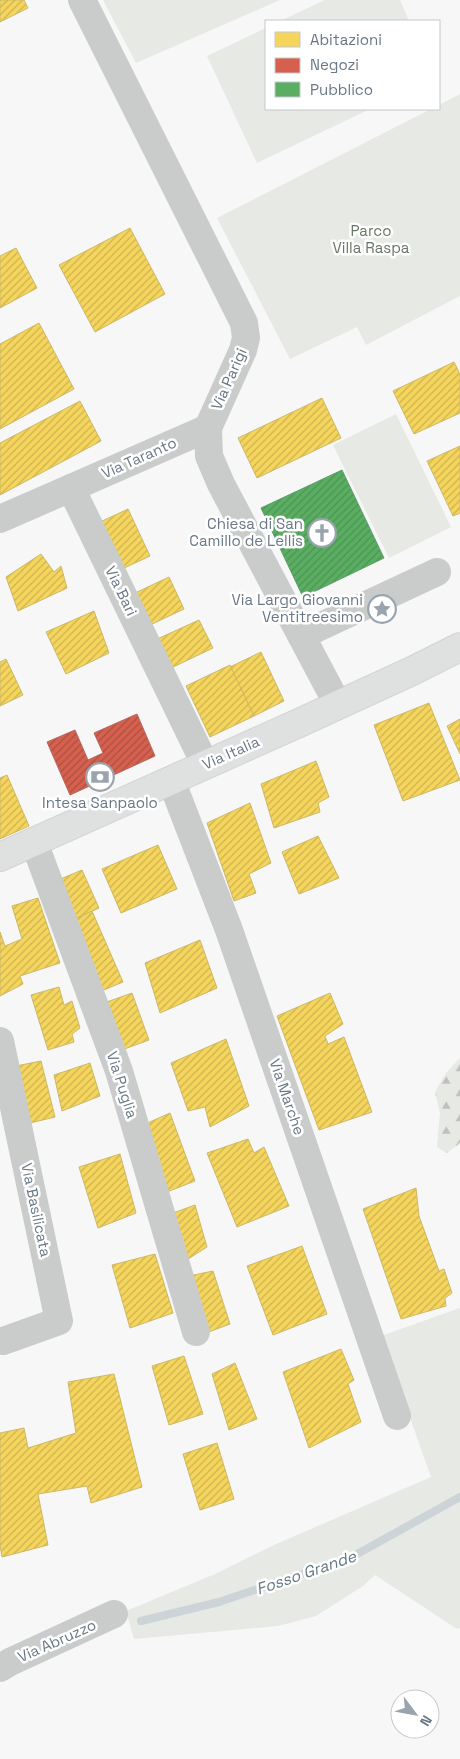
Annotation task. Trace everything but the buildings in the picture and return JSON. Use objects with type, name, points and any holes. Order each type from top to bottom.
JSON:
[{"type":"main road","name":"Via Italia","points":[[0,857],[338,705],[460,647]]},
{"type":"street","name":"Via Parigi","points":[[82,0],[244,323],[246,338],[243,350],[208,428],[209,456],[220,484],[338,705]]},
{"type":"street","name":"Via Taranto","points":[[71,488],[208,428]]},
{"type":"street","points":[[0,519],[71,488]]},
{"type":"street","name":"Via Bari","points":[[71,488],[205,764]]},
{"type":"street","points":[[302,637],[315,629],[437,572]]},
{"type":"street","name":"Via Marche","points":[[171,780],[229,930],[397,1416]]},
{"type":"street","name":"Via Puglia","points":[[34,842],[119,1071],[196,1332]]},
{"type":"street","name":"Via Basilicata","points":[[0,1041],[59,1321],[3,1341]]},
{"type":"street","name":"Via Abruzzo","points":[[0,1668],[114,1614]]},
{"type":"green space","points":[[103,0],[280,0],[136,63]]},
{"type":"green space","points":[[325,0],[400,0],[409,20],[282,20]]},
{"type":"green space","points":[[265,28],[265,110],[368,110],[257,163],[207,56]]},
{"type":"green space","name":"Parco Villa Raspa","points":[[460,94],[460,296],[366,345],[357,327],[290,359],[217,218],[429,110],[440,110],[440,104]]},
{"type":"green space","points":[[396,414],[451,527],[389,558],[333,445]]},
{"type":"green space","points":[[460,1058],[460,1142],[447,1153],[437,1147],[440,1113],[435,1092],[446,1073]]},
{"type":"green space","points":[[460,1308],[460,1628],[457,1629],[375,1575],[363,1586],[316,1616],[278,1626],[134,1639],[126,1611],[215,1574],[274,1545],[431,1477],[381,1336]]},
{"type":"waterway","name":"Fosso Grande","points":[[141,1621],[219,1602],[350,1558],[460,1497]]},
{"type":"place","name":"Chiesa di San Camillo de Lellis","points":[[322,533]]},
{"type":"place","name":"Via Largo Giovanni Ventitreesimo","points":[[382,609]]},
{"type":"place","name":"Intesa Sanpaolo","points":[[100,777]]}]
